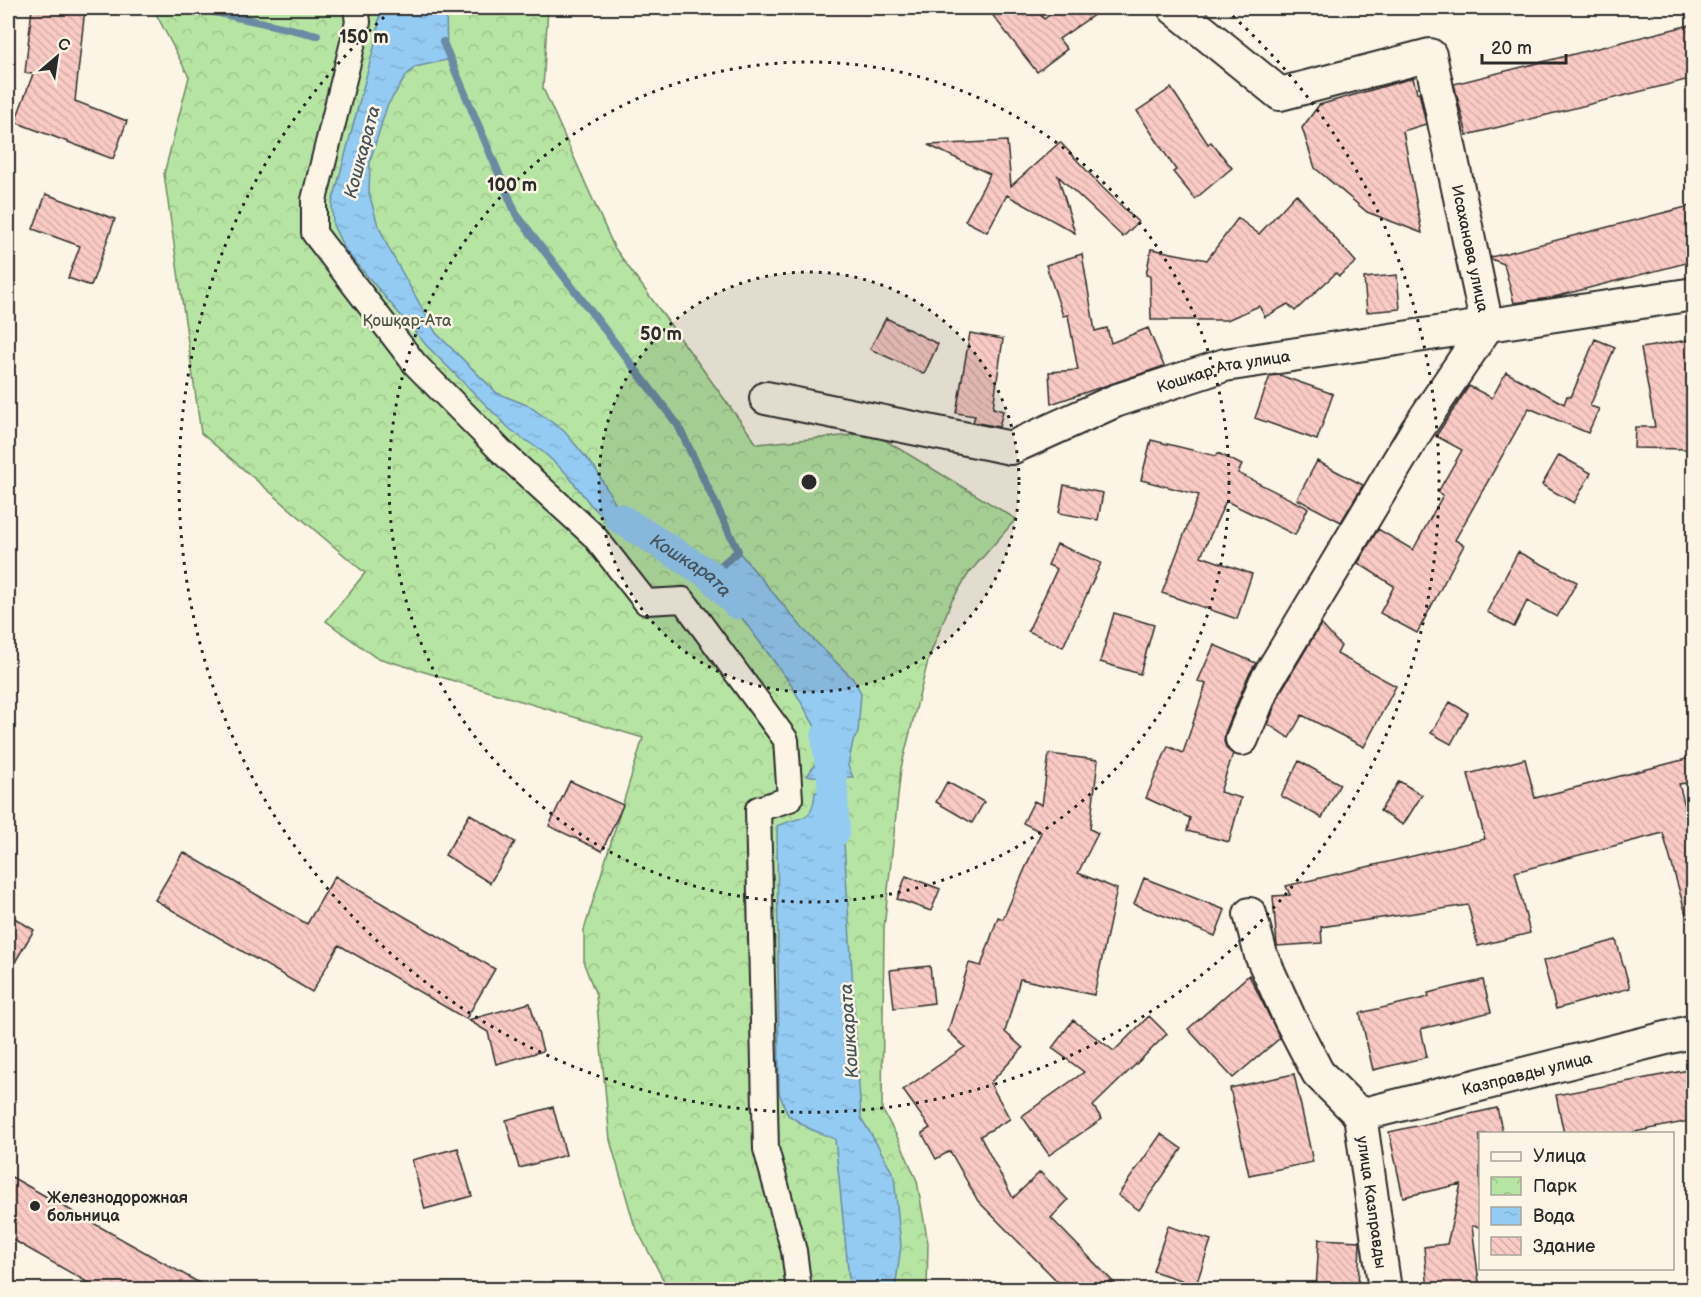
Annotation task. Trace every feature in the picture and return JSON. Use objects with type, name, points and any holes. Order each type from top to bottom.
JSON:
[{"type":"street","points":[[356,8],[358,22],[314,200],[314,233],[415,363],[501,451],[594,536],[646,602],[683,600],[786,740],[790,800],[758,809],[765,1114],[766,1149],[794,1251],[799,1290]]},
{"type":"street","name":"Исаханова улица","points":[[1174,8],[1280,94],[1430,55],[1487,326],[1417,430],[1271,673],[1242,739]]},
{"type":"street","name":"Кошкар Ата улица","points":[[766,398],[1011,447],[1115,401],[1225,365],[1694,294]]},
{"type":"street","points":[[1250,914],[1261,955],[1289,1017],[1318,1072],[1360,1115]]},
{"type":"street","name":"Казправды улица","points":[[1360,1115],[1694,1031]]},
{"type":"street","name":"улица Казправды","points":[[1360,1115],[1385,1290]]},
{"type":"green space","name":"Қошқар-Ата","points":[[153,8],[548,8],[543,88],[614,247],[757,444],[873,433],[1016,519],[969,573],[951,602],[929,657],[901,768],[884,928],[882,1109],[917,1181],[928,1243],[927,1289],[674,1290],[664,1281],[634,1224],[610,1140],[596,995],[584,964],[584,930],[643,738],[375,657],[326,621],[365,573],[201,433],[164,174],[189,77]]},
{"type":"water","points":[[380,8],[446,8],[447,60],[415,67],[406,76],[387,106],[370,161],[369,193],[377,222],[389,249],[436,333],[497,393],[529,406],[564,431],[595,468],[616,505],[659,537],[642,545],[619,533],[590,504],[566,473],[543,452],[511,430],[427,346],[345,250],[333,225],[332,204],[377,36]]},
{"type":"water","points":[[738,551],[805,631],[854,680],[861,693],[858,733],[853,741],[848,766],[853,777],[807,776],[819,759],[821,742],[818,732],[790,683],[710,575]]},
{"type":"water","points":[[815,792],[841,794],[861,1118],[894,1176],[901,1246],[895,1289],[850,1289],[835,1139],[810,1129],[788,1115],[779,1093],[777,826],[808,814],[812,809]]},
{"type":"building","points":[[32,8],[85,8],[75,101],[127,121],[113,159],[15,122],[33,74],[25,73]]},
{"type":"building","points":[[987,8],[1035,8],[1044,19],[1060,8],[1104,8],[1059,39],[1067,49],[1037,72]]},
{"type":"building","points":[[1694,24],[1694,78],[1467,135],[1454,84]]},
{"type":"building","points":[[1413,78],[1417,93],[1419,92],[1426,124],[1403,131],[1422,233],[1367,212],[1315,168],[1302,128],[1319,105]]},
{"type":"building","points":[[1171,88],[1208,144],[1211,142],[1232,168],[1195,199],[1173,172],[1176,170],[1137,111]]},
{"type":"building","points":[[1007,141],[1011,186],[1060,142],[1138,222],[1123,237],[1058,176],[1075,233],[1007,195],[987,232],[965,221],[990,174],[928,145]]},
{"type":"building","points":[[46,194],[115,219],[91,286],[68,278],[80,246],[33,229]]},
{"type":"building","points":[[1296,194],[1356,262],[1339,276],[1336,273],[1295,311],[1288,304],[1265,317],[1259,306],[1227,320],[1151,320],[1150,276],[1146,275],[1151,249],[1207,260],[1238,218],[1259,234]]},
{"type":"building","points":[[1694,205],[1694,261],[1550,298],[1514,303],[1504,264],[1491,259],[1491,257]]},
{"type":"building","points":[[1082,254],[1095,331],[1107,328],[1111,343],[1148,328],[1164,366],[1051,404],[1049,372],[1078,370],[1068,315],[1063,316],[1046,265]]},
{"type":"building","points":[[1397,275],[1400,309],[1367,312],[1364,278]]},
{"type":"building","points":[[886,318],[938,344],[924,374],[870,349]]},
{"type":"building","points":[[970,333],[1003,339],[993,408],[1003,411],[999,427],[973,422],[975,416],[956,413]]},
{"type":"building","points":[[1595,339],[1615,347],[1590,406],[1599,409],[1588,433],[1529,408],[1455,540],[1464,545],[1417,633],[1380,613],[1394,586],[1358,563],[1378,529],[1413,550],[1443,495],[1438,492],[1462,450],[1436,436],[1469,386],[1492,398],[1506,372],[1564,404],[1567,396],[1571,397]]},
{"type":"building","points":[[1694,339],[1694,389],[1690,390],[1688,449],[1634,448],[1635,427],[1655,427],[1641,348]]},
{"type":"building","points":[[1279,375],[1333,394],[1317,440],[1255,418],[1270,376]]},
{"type":"building","points":[[1151,440],[1216,456],[1218,453],[1242,465],[1238,473],[1308,508],[1295,535],[1226,501],[1201,556],[1252,574],[1237,619],[1162,593],[1199,495],[1141,480]]},
{"type":"building","points":[[1559,455],[1591,473],[1574,503],[1542,485]]},
{"type":"building","points":[[1317,461],[1363,485],[1341,522],[1297,499]]},
{"type":"building","points":[[1064,485],[1103,493],[1098,520],[1059,513]]},
{"type":"building","points":[[1057,544],[1101,563],[1063,647],[1028,631],[1057,569],[1048,565]]},
{"type":"building","points":[[1518,552],[1577,582],[1557,617],[1527,601],[1514,627],[1487,612]]},
{"type":"building","points":[[1114,613],[1154,625],[1140,674],[1100,662]]},
{"type":"building","points":[[1321,624],[1341,646],[1337,654],[1396,686],[1364,747],[1302,715],[1289,738],[1268,724],[1281,691]]},
{"type":"building","points":[[1214,645],[1256,663],[1248,676],[1225,733],[1224,742],[1233,754],[1220,792],[1241,798],[1229,842],[1187,831],[1190,818],[1146,798],[1168,746],[1183,753],[1206,684],[1198,681]]},
{"type":"building","points":[[1450,702],[1468,713],[1451,744],[1431,733]]},
{"type":"building","points":[[1049,754],[1098,760],[1090,829],[1098,833],[1078,873],[1117,889],[1094,995],[1020,979],[1005,1032],[1023,1048],[990,1083],[1010,1119],[980,1136],[1013,1198],[1040,1172],[1068,1200],[1051,1218],[1121,1290],[1066,1290],[978,1201],[950,1151],[936,1159],[922,1133],[930,1128],[903,1090],[965,1047],[948,1031],[969,963],[981,966],[998,917],[1003,919],[1041,832],[1023,823],[1034,801],[1042,805]]},
{"type":"building","points":[[1694,757],[1694,782],[1679,784],[1694,840],[1694,917],[1687,918],[1663,833],[1515,872],[1530,933],[1478,946],[1468,905],[1321,927],[1322,943],[1277,946],[1273,896],[1290,895],[1286,886],[1485,839],[1468,774],[1525,759],[1535,798]]},
{"type":"building","points":[[1299,761],[1340,784],[1322,818],[1281,796]]},
{"type":"building","points":[[570,781],[623,805],[602,851],[549,826]]},
{"type":"building","points":[[1399,781],[1422,795],[1403,825],[1380,811]]},
{"type":"building","points":[[947,782],[984,802],[972,823],[936,802]]},
{"type":"building","points":[[470,814],[515,842],[490,883],[445,855]]},
{"type":"building","points":[[183,852],[307,924],[335,876],[495,969],[466,1019],[339,945],[312,992],[155,900]]},
{"type":"building","points":[[906,876],[940,889],[931,911],[897,899]]},
{"type":"building","points":[[1144,878],[1225,910],[1215,936],[1134,904]]},
{"type":"building","points":[[8,914],[34,930],[8,974]]},
{"type":"building","points":[[1616,940],[1630,988],[1556,1009],[1543,961]]},
{"type":"building","points":[[930,966],[934,1003],[894,1008],[890,970]]},
{"type":"building","points":[[1249,975],[1280,1038],[1233,1078],[1188,1029]]},
{"type":"building","points":[[1483,980],[1491,1012],[1421,1029],[1427,1057],[1373,1070],[1360,1013],[1429,997],[1428,993]]},
{"type":"building","points":[[530,1003],[543,1051],[496,1064],[488,1032],[468,1020]]},
{"type":"building","points":[[1149,1016],[1167,1034],[1093,1106],[1102,1119],[1049,1155],[1022,1116],[1084,1072],[1052,1048],[1073,1020],[1114,1051]]},
{"type":"building","points":[[1694,1069],[1694,1120],[1635,1132],[1564,1132],[1556,1095]]},
{"type":"building","points":[[1294,1074],[1313,1162],[1249,1175],[1230,1088]]},
{"type":"building","points":[[553,1107],[566,1155],[519,1168],[506,1120]]},
{"type":"building","points":[[1497,1108],[1503,1132],[1479,1132],[1479,1227],[1472,1226],[1480,1290],[1428,1290],[1424,1247],[1447,1244],[1461,1184],[1403,1197],[1389,1132]]},
{"type":"building","points":[[1161,1134],[1182,1149],[1139,1210],[1118,1195]]},
{"type":"building","points":[[458,1148],[472,1196],[425,1209],[412,1160]]},
{"type":"building","name":"Железнодорожная больница","points":[[8,1175],[212,1290],[101,1290],[8,1237]]},
{"type":"building","points":[[1168,1226],[1211,1240],[1196,1285],[1153,1271]]},
{"type":"building","points":[[1319,1239],[1360,1241],[1358,1290],[1316,1290]]},
{"type":"waterway","points":[[197,8],[317,35]]},
{"type":"waterway","points":[[443,42],[516,214],[678,425],[738,551],[710,575]]},
{"type":"waterway","name":"Кошкарата","points":[[619,518],[710,575],[737,604]]},
{"type":"waterway","name":"Кошкарата","points":[[826,736],[832,777],[835,832]]},
{"type":"place","name":"Железнодорожная больница","points":[[35,1206]]}]
